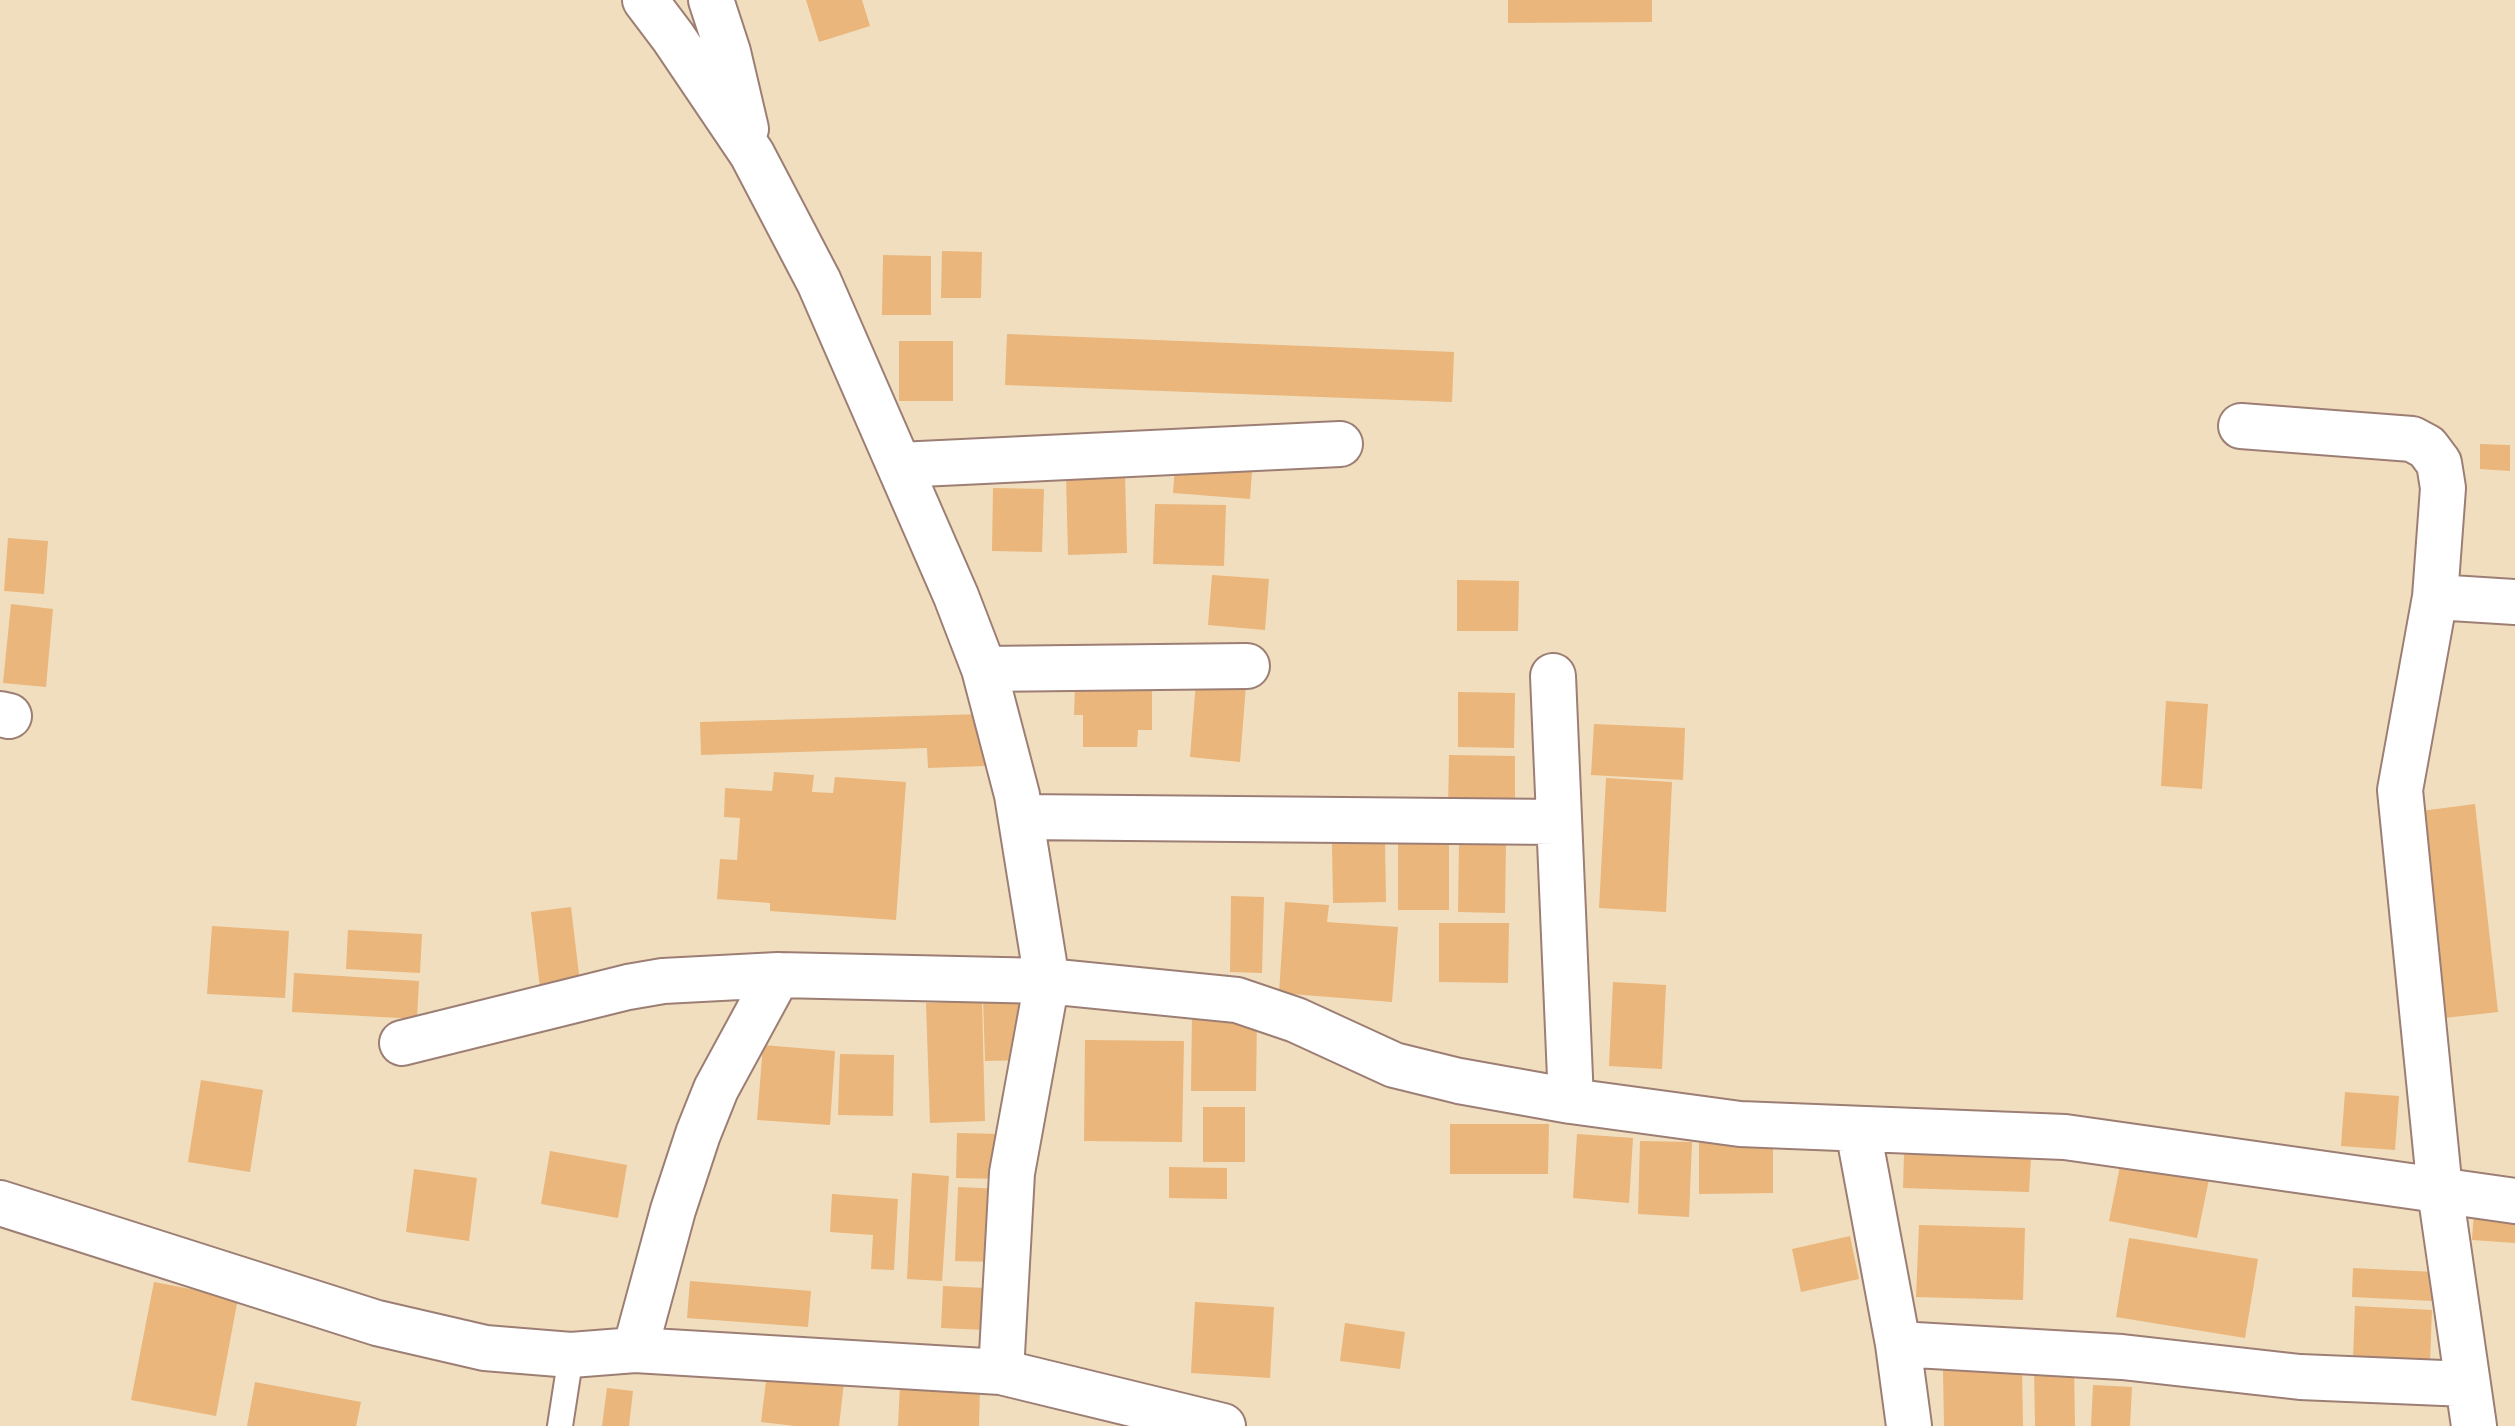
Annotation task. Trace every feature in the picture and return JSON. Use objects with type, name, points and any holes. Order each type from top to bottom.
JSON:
[{"type":"street","points":[[645,0],[752,154],[819,282],[956,596],[984,669],[1021,817],[1047,981],[1012,1173],[1001,1372]]},
{"type":"street","points":[[711,0],[728,52],[752,154]]},
{"type":"street","points":[[2241,426],[2412,439],[2427,447],[2439,463],[2443,488],[2435,597],[2400,790],[2440,1191],[2474,1426]]},
{"type":"street","points":[[899,465],[1340,444]]},
{"type":"street","points":[[2435,597],[2515,602]]},
{"type":"street","points":[[984,669],[1247,666]]},
{"type":"street","points":[[1553,676],[1571,1101]]},
{"type":"street","points":[[1021,817],[1558,822]]},
{"type":"street","points":[[402,1043],[663,981],[778,975],[1047,981],[1237,1000],[1296,1020],[1394,1065],[1459,1081],[1571,1101],[1740,1124],[2065,1137],[2515,1201]]},
{"type":"street","points":[[635,1350],[673,1210],[698,1134],[716,1089],[778,975]]},
{"type":"street","points":[[1858,1130],[1898,1344],[1909,1426]]},
{"type":"street","points":[[0,1203],[377,1323],[485,1348],[571,1355],[635,1350],[1001,1372],[1223,1426]]},
{"type":"street","points":[[1898,1344],[2122,1357],[2300,1377],[2467,1384]]},
{"type":"lane","points":[[560,1426],[571,1355]]},
{"type":"building","points":[[806,0],[862,0],[870,26],[819,42]]},
{"type":"building","points":[[1508,0],[1652,0],[1652,22],[1508,23]]},
{"type":"building","points":[[942,251],[982,252],[981,298],[941,298]]},
{"type":"building","points":[[883,255],[931,256],[931,315],[882,315]]},
{"type":"building","points":[[1007,334],[1454,352],[1452,402],[1005,385]]},
{"type":"building","points":[[899,341],[953,341],[953,401],[899,401]]},
{"type":"building","points":[[2480,444],[2510,445],[2510,471],[2480,469]]},
{"type":"building","points":[[1175,465],[1252,471],[1250,499],[1173,493]]},
{"type":"building","points":[[1125,474],[1127,553],[1068,555],[1066,476]]},
{"type":"building","points":[[993,488],[1044,489],[1042,552],[992,551]]},
{"type":"building","points":[[1155,504],[1226,505],[1224,566],[1153,564]]},
{"type":"building","points":[[8,538],[48,541],[44,594],[4,591]]},
{"type":"building","points":[[1212,575],[1269,579],[1265,630],[1208,625]]},
{"type":"building","points":[[1457,580],[1519,581],[1518,631],[1457,631]]},
{"type":"building","points":[[11,604],[53,609],[46,687],[3,683]]},
{"type":"building","points":[[1196,681],[1246,685],[1240,762],[1190,757]]},
{"type":"building","points":[[1075,687],[1152,687],[1152,730],[1138,730],[1137,747],[1083,747],[1083,715],[1074,715]]},
{"type":"building","points":[[1458,692],[1515,693],[1514,748],[1458,747]]},
{"type":"building","points":[[2166,701],[2208,704],[2202,789],[2161,786]]},
{"type":"building","points":[[984,714],[985,766],[928,768],[927,748],[701,755],[700,722]]},
{"type":"building","points":[[1594,724],[1685,728],[1683,780],[1591,775]]},
{"type":"building","points":[[1449,755],[1515,756],[1515,809],[1448,809]]},
{"type":"building","points":[[774,772],[814,775],[812,792],[833,793],[835,777],[906,782],[896,920],[770,911],[770,903],[717,899],[720,859],[737,860],[740,818],[724,817],[725,788],[772,791]]},
{"type":"building","points":[[1606,778],[1672,782],[1666,912],[1599,908]]},
{"type":"building","points":[[2475,804],[2498,1012],[2444,1018],[2421,811]]},
{"type":"building","points":[[1385,842],[1386,902],[1333,903],[1332,844]]},
{"type":"building","points":[[1398,842],[1449,842],[1449,910],[1398,910]]},
{"type":"building","points":[[1459,842],[1506,842],[1505,913],[1458,912]]},
{"type":"building","points":[[1231,896],[1264,897],[1262,973],[1230,972]]},
{"type":"building","points":[[1285,902],[1329,905],[1327,922],[1398,927],[1392,1002],[1279,993]]},
{"type":"building","points":[[571,907],[580,983],[540,988],[531,912]]},
{"type":"building","points":[[1439,923],[1509,923],[1508,983],[1439,982]]},
{"type":"building","points":[[212,926],[289,931],[285,998],[207,994]]},
{"type":"building","points":[[348,930],[422,934],[420,973],[346,969]]},
{"type":"building","points":[[294,973],[419,981],[417,1019],[292,1012]]},
{"type":"building","points":[[1613,982],[1666,985],[1662,1069],[1609,1066]]},
{"type":"building","points":[[1025,996],[1027,1060],[985,1061],[983,998]]},
{"type":"building","points":[[982,1001],[985,1121],[930,1123],[926,1003]]},
{"type":"building","points":[[1192,1013],[1257,1014],[1256,1091],[1191,1091]]},
{"type":"building","points":[[1085,1040],[1184,1041],[1182,1142],[1084,1141]]},
{"type":"building","points":[[763,1045],[835,1051],[830,1125],[757,1120]]},
{"type":"building","points":[[840,1054],[894,1055],[893,1116],[838,1115]]},
{"type":"building","points":[[201,1080],[263,1090],[250,1172],[188,1162]]},
{"type":"building","points":[[2345,1092],[2399,1096],[2395,1150],[2341,1146]]},
{"type":"building","points":[[1203,1107],[1245,1107],[1245,1162],[1203,1162]]},
{"type":"building","points":[[1450,1124],[1549,1124],[1548,1174],[1450,1174]]},
{"type":"building","points":[[957,1133],[1002,1134],[1001,1179],[956,1178]]},
{"type":"building","points":[[1577,1134],[1633,1138],[1629,1203],[1573,1198]]},
{"type":"building","points":[[1773,1139],[1773,1193],[1699,1194],[1699,1140]]},
{"type":"building","points":[[1640,1141],[1692,1142],[1689,1217],[1638,1214]]},
{"type":"building","points":[[550,1151],[627,1165],[618,1218],[541,1204]]},
{"type":"building","points":[[1904,1154],[2031,1158],[2029,1192],[1903,1188]]},
{"type":"building","points":[[2121,1161],[2209,1179],[2197,1238],[2109,1221]]},
{"type":"building","points":[[1169,1167],[1227,1168],[1227,1199],[1169,1198]]},
{"type":"building","points":[[414,1169],[477,1178],[469,1241],[406,1232]]},
{"type":"building","points":[[912,1173],[949,1176],[942,1281],[907,1279]]},
{"type":"building","points":[[958,1187],[1001,1189],[997,1262],[955,1261]]},
{"type":"building","points":[[832,1194],[898,1199],[894,1270],[871,1269],[873,1235],[830,1232]]},
{"type":"building","points":[[2474,1211],[2515,1215],[2515,1243],[2472,1240]]},
{"type":"building","points":[[1919,1225],[2025,1228],[2023,1300],[1916,1297]]},
{"type":"building","points":[[1850,1236],[1859,1279],[1801,1292],[1792,1249]]},
{"type":"building","points":[[2129,1238],[2258,1259],[2245,1338],[2116,1317]]},
{"type":"building","points":[[2353,1268],[2435,1272],[2433,1301],[2352,1297]]},
{"type":"building","points":[[690,1281],[811,1291],[808,1327],[687,1318]]},
{"type":"building","points":[[154,1282],[238,1298],[216,1416],[131,1400]]},
{"type":"building","points":[[943,1286],[986,1288],[985,1330],[941,1328]]},
{"type":"building","points":[[1195,1302],[1274,1307],[1270,1378],[1191,1373]]},
{"type":"building","points":[[2355,1306],[2432,1310],[2430,1363],[2353,1359]]},
{"type":"building","points":[[1345,1323],[1405,1332],[1400,1369],[1340,1361]]},
{"type":"building","points":[[2034,1365],[2074,1365],[2075,1426],[2035,1426]]},
{"type":"building","points":[[2022,1368],[2023,1426],[1944,1426],[1943,1370]]},
{"type":"building","points":[[767,1373],[844,1382],[839,1426],[761,1422]]},
{"type":"building","points":[[255,1382],[361,1402],[356,1426],[247,1426]]},
{"type":"building","points":[[900,1385],[980,1388],[979,1426],[898,1426]]},
{"type":"building","points":[[2093,1385],[2132,1387],[2130,1426],[2091,1426]]},
{"type":"building","points":[[607,1388],[633,1391],[629,1426],[602,1426]]}]
